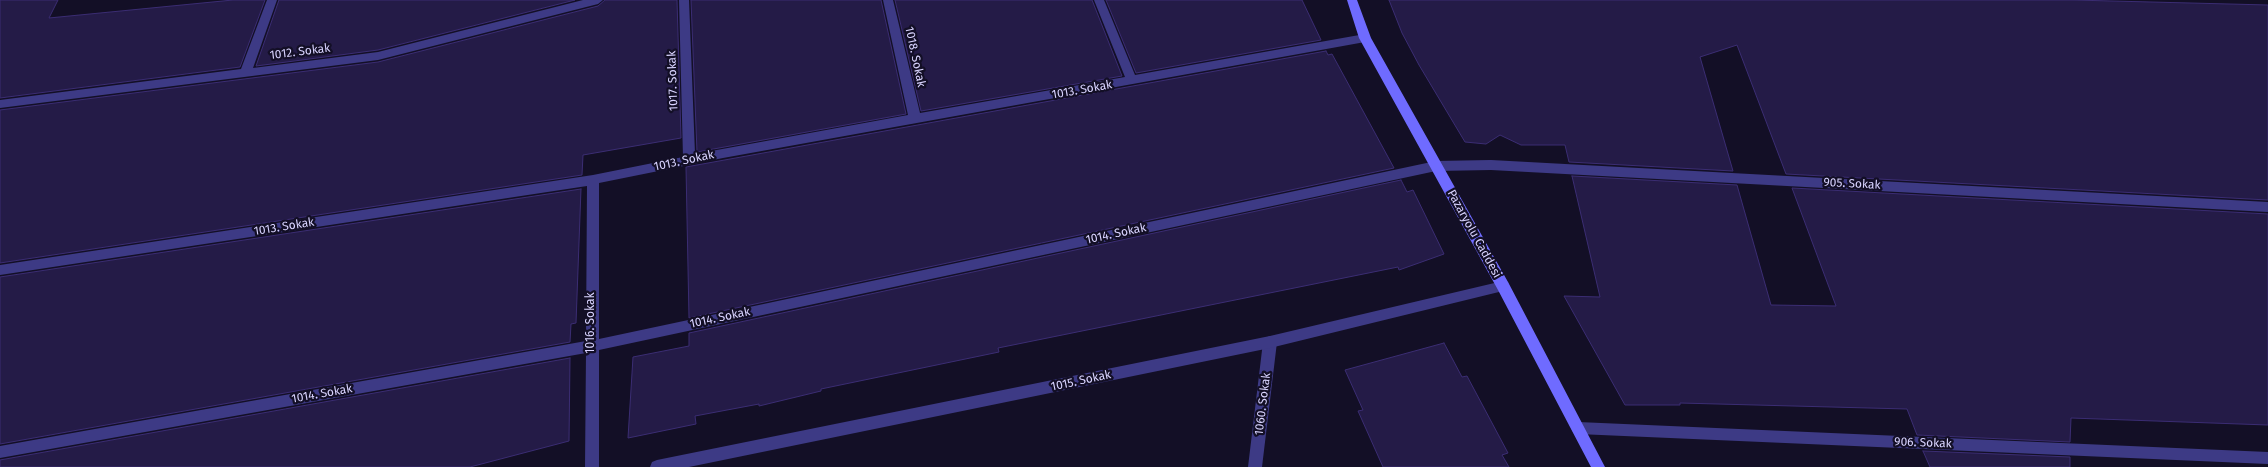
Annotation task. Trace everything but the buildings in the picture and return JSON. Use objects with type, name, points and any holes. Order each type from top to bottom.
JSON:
[{"type":"main road","name":"Pazaryolu Caddesi","points":[[1352,0],[1365,38],[1503,286],[1598,467]]},
{"type":"street","points":[[245,73],[272,0]]},
{"type":"street","name":"1012. Sokak","points":[[0,104],[378,56],[598,0]]},
{"type":"street","name":"1017. Sokak","points":[[684,0],[689,160]]},
{"type":"street","name":"1018. Sokak","points":[[888,0],[914,119]]},
{"type":"street","points":[[1100,0],[1132,81]]},
{"type":"street","name":"1013. Sokak","points":[[0,270],[593,180],[689,160],[1365,38]]},
{"type":"street","name":"905. Sokak","points":[[1436,166],[1491,165],[2268,207]]},
{"type":"street","name":"1014. Sokak","points":[[0,452],[591,346],[1436,166]]},
{"type":"street","name":"1016. Sokak","points":[[592,467],[593,180]]},
{"type":"street","name":"1015. Sokak","points":[[657,467],[1270,342],[1503,286]]},
{"type":"street","name":"1060. Sokak","points":[[1256,467],[1270,342]]},
{"type":"street","name":"906. Sokak","points":[[1578,428],[2268,458]]}]
